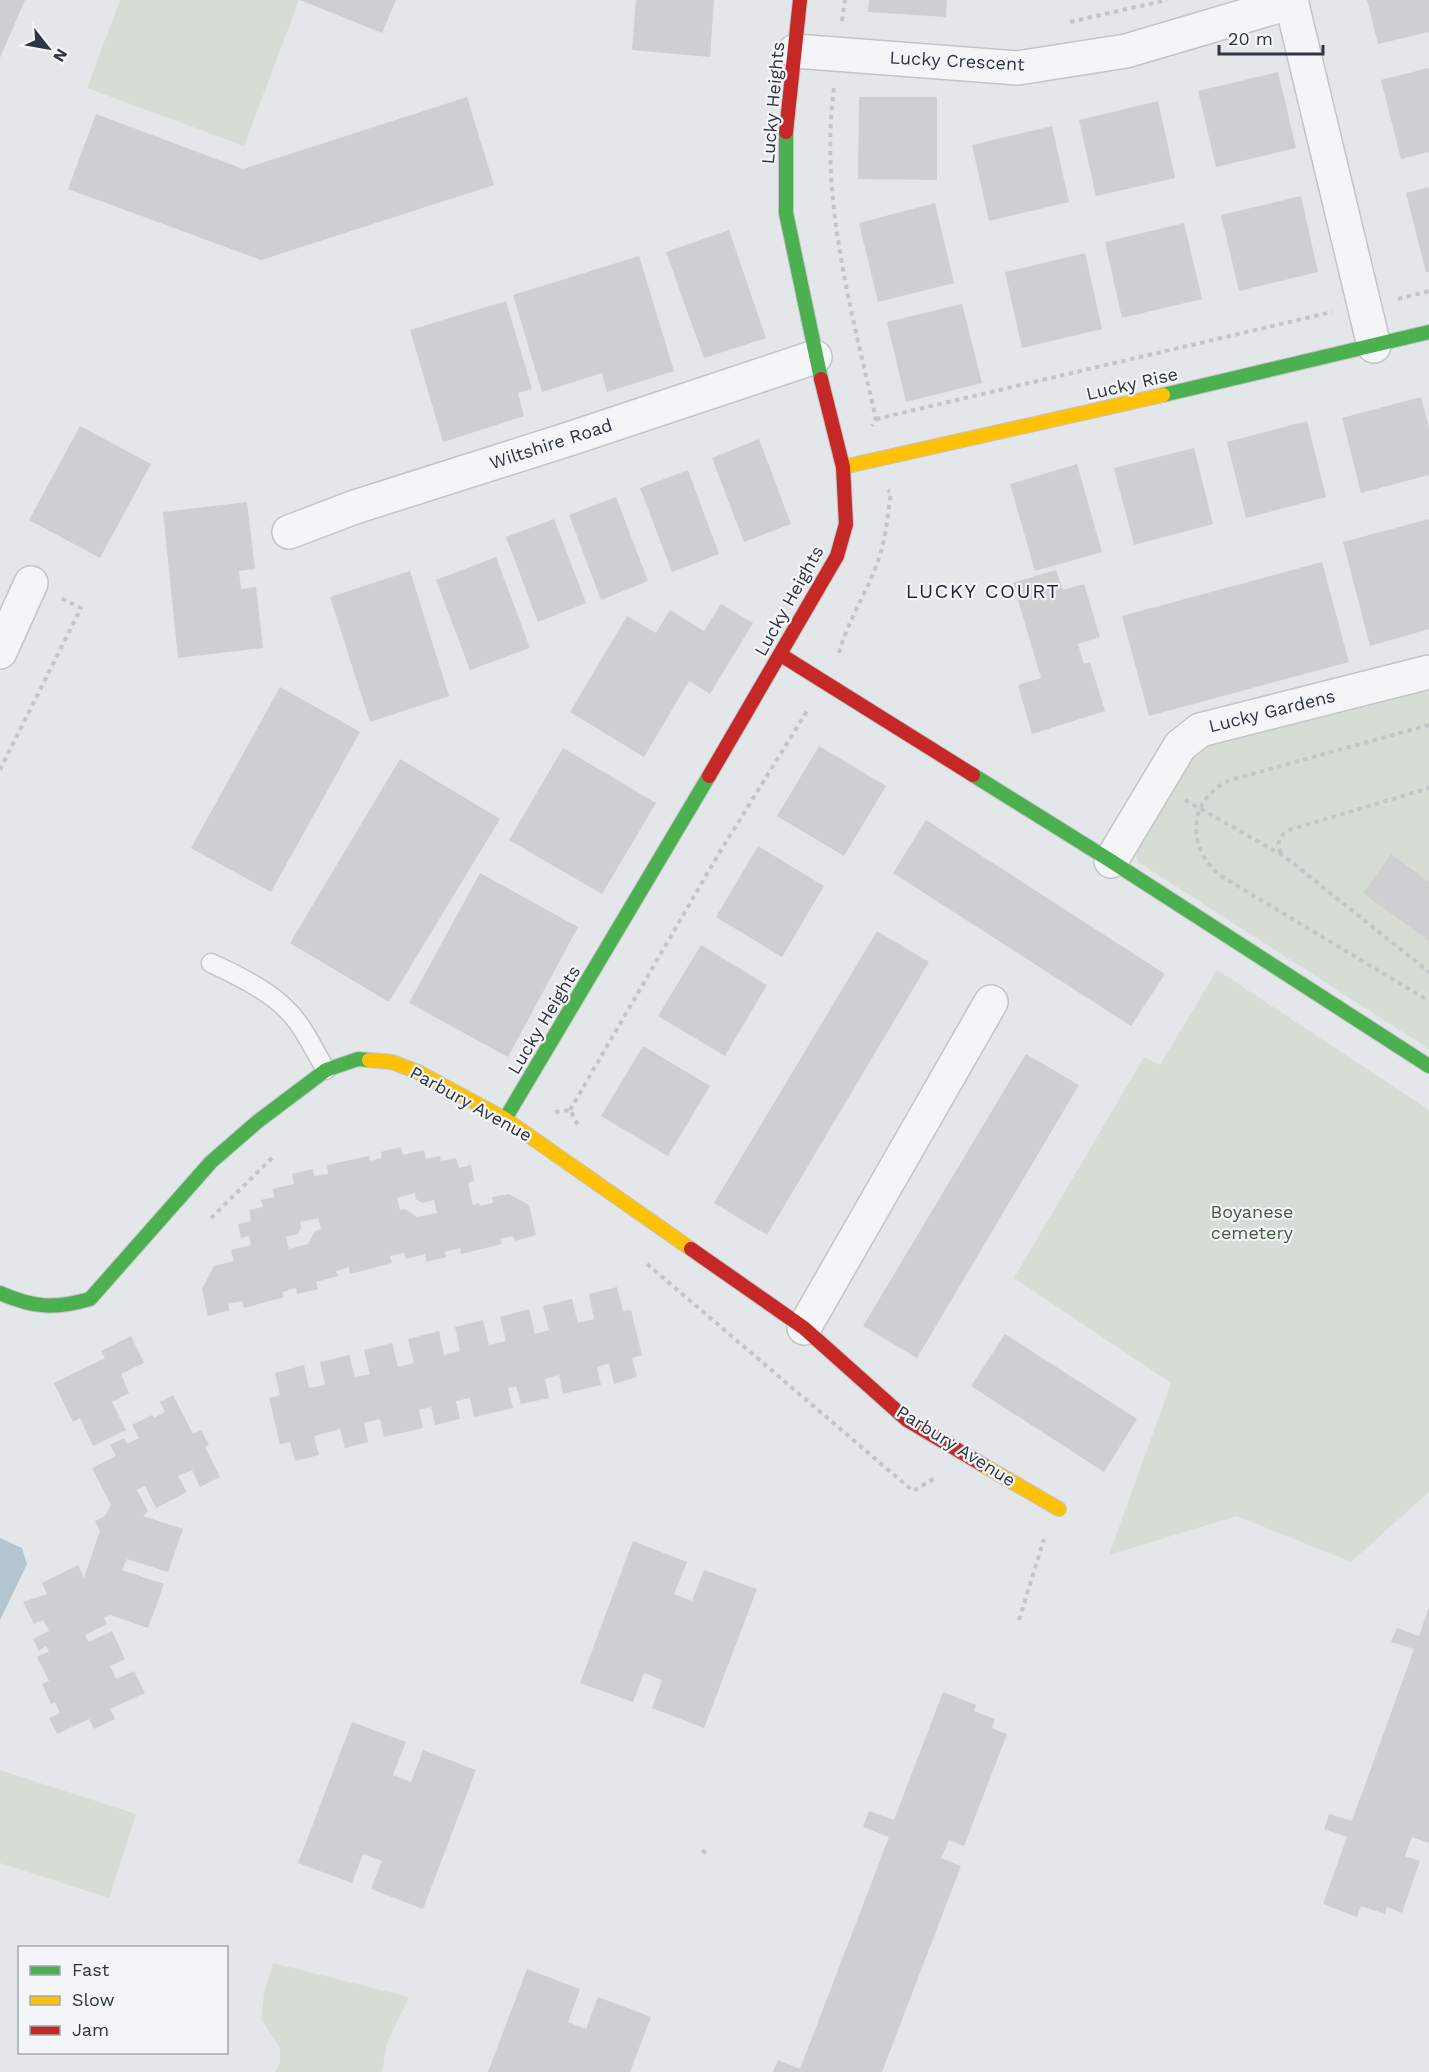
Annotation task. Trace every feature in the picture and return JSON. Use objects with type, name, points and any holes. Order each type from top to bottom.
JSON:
[{"type":"street","name":"Lucky Heights","points":[[505,1119],[781,655],[837,556],[846,524],[843,467],[815,357],[786,213],[785,137],[800,0]]},
{"type":"street","name":"Lucky Crescent","points":[[795,51],[1018,68],[1126,51],[1292,1],[1374,346]]},
{"type":"street","name":"Lucky Rise","points":[[843,467],[1118,406],[1429,332]]},
{"type":"street","name":"Wiltshire Road","points":[[289,532],[355,507],[815,357]]},
{"type":"street","points":[[0,652],[31,583]]},
{"type":"street","points":[[781,655],[1111,861],[1429,1066]]},
{"type":"street","name":"Lucky Gardens","points":[[1111,861],[1180,746],[1200,730],[1429,672]]},
{"type":"street","points":[[804,1328],[991,1002]]},
{"type":"street","name":"Parbury Avenue","points":[[0,1293],[20,1303],[48,1308],[71,1305],[90,1299],[211,1162],[256,1122],[326,1070],[358,1059],[392,1062],[418,1072],[505,1119],[804,1328],[907,1420],[1059,1509]]},
{"type":"lane","points":[[211,963],[237,975],[284,1006],[302,1029],[326,1070]]},
{"type":"path","points":[[1067,23],[1167,0]]},
{"type":"path","points":[[876,419],[1337,311],[1348,316],[1389,306],[1400,298],[1429,291]]},
{"type":"path","points":[[0,770],[81,608],[31,583]]},
{"type":"path","points":[[1429,725],[1230,780],[1212,792],[1200,809],[1196,830],[1201,854],[1211,868],[1221,876],[1429,1001]]},
{"type":"path","points":[[1284,856],[1279,850],[1279,841],[1283,833],[1289,830],[1429,788]]},
{"type":"path","points":[[1183,799],[1284,856],[1429,972]]},
{"type":"path","points":[[209,1220],[276,1155]]},
{"type":"path","points":[[645,1262],[913,1491],[945,1473]]},
{"type":"path","points":[[1019,1620],[1046,1533],[1059,1509]]},
{"type":"path","points":[[702,1851],[710,1854]]},
{"type":"green space","points":[[120,0],[299,0],[244,146],[87,88]]},
{"type":"green space","points":[[1429,685],[1429,1049],[1138,862],[1135,848],[1191,755],[1204,743]]},
{"type":"green space","name":"Boyanese cemetery","points":[[1217,970],[1429,1110],[1429,1492],[1351,1562],[1237,1516],[1109,1555],[1171,1383],[1014,1278],[1144,1057],[1160,1065]]},
{"type":"green space","points":[[0,1770],[136,1814],[109,1898],[0,1863]]},
{"type":"green space","points":[[273,1963],[409,1997],[387,2043],[382,2072],[275,2072],[280,2063],[280,2048],[261,2019],[264,1994]]},
{"type":"water","points":[[0,1538],[22,1548],[27,1564],[0,1620]]},
{"type":"building","points":[[0,0],[25,0],[0,58]]},
{"type":"building","points":[[300,0],[396,0],[382,33]]},
{"type":"building","points":[[636,0],[714,0],[710,57],[632,50]]},
{"type":"building","points":[[869,0],[947,0],[946,17],[868,12]]},
{"type":"building","points":[[1367,0],[1429,0],[1429,32],[1378,44]]},
{"type":"building","points":[[1429,68],[1429,152],[1401,159],[1381,80]]},
{"type":"building","points":[[1278,72],[1296,148],[1216,167],[1198,91]]},
{"type":"building","points":[[467,97],[494,185],[261,260],[68,189],[96,114],[243,169]]},
{"type":"building","points":[[859,97],[937,97],[937,180],[858,179]]},
{"type":"building","points":[[1158,101],[1175,178],[1096,196],[1079,120]]},
{"type":"building","points":[[1052,126],[1069,202],[989,221],[972,145]]},
{"type":"building","points":[[1429,187],[1429,272],[1426,272],[1406,193]]},
{"type":"building","points":[[1301,196],[1318,272],[1239,291],[1221,215]]},
{"type":"building","points":[[935,203],[954,283],[878,302],[859,223]]},
{"type":"building","points":[[1184,223],[1202,299],[1122,318],[1105,242]]},
{"type":"building","points":[[729,230],[766,338],[704,358],[666,252]]},
{"type":"building","points":[[1085,253],[1102,329],[1022,348],[1005,272]]},
{"type":"building","points":[[639,256],[674,371],[607,392],[602,373],[542,392],[513,295]]},
{"type":"building","points":[[506,301],[532,389],[518,393],[524,416],[443,442],[410,330]]},
{"type":"building","points":[[962,304],[982,383],[906,402],[887,322]]},
{"type":"building","points":[[1421,397],[1429,428],[1429,475],[1361,493],[1342,418]]},
{"type":"building","points":[[1307,421],[1326,497],[1246,518],[1227,442]]},
{"type":"building","points":[[80,426],[151,464],[100,558],[29,520]]},
{"type":"building","points":[[759,439],[791,524],[744,542],[712,458]]},
{"type":"building","points":[[1194,448],[1213,524],[1134,545],[1114,468]]},
{"type":"building","points":[[1077,464],[1102,552],[1035,571],[1010,484]]},
{"type":"building","points":[[688,470],[719,554],[672,572],[640,488]]},
{"type":"building","points":[[616,497],[648,581],[601,600],[569,515]]},
{"type":"building","points":[[247,502],[255,569],[239,571],[241,589],[256,587],[263,648],[178,658],[163,512]]},
{"type":"building","points":[[554,519],[586,603],[538,622],[506,537]]},
{"type":"building","points":[[1429,519],[1429,629],[1370,646],[1343,542]]},
{"type":"building","points":[[496,557],[530,648],[470,670],[436,580]]},
{"type":"building","points":[[1322,562],[1349,662],[1149,716],[1122,616]]},
{"type":"building","points":[[1056,570],[1063,590],[1084,584],[1100,637],[1078,644],[1084,664],[1090,662],[1105,711],[1032,734],[1018,685],[1041,678],[1013,583]]},
{"type":"building","points":[[410,571],[449,696],[370,722],[330,597]]},
{"type":"building","points":[[721,604],[753,623],[710,694],[689,681],[644,757],[570,712],[627,616],[656,633],[670,610],[704,631]]},
{"type":"building","points":[[280,687],[360,732],[271,892],[191,848]]},
{"type":"building","points":[[819,746],[886,786],[844,856],[777,816]]},
{"type":"building","points":[[563,748],[656,803],[602,894],[509,840]]},
{"type":"building","points":[[400,759],[500,819],[389,1002],[290,943]]},
{"type":"building","points":[[926,820],[1165,974],[1131,1026],[893,873]]},
{"type":"building","points":[[758,846],[824,886],[782,957],[716,917]]},
{"type":"building","points":[[1391,854],[1429,882],[1429,941],[1363,893]]},
{"type":"building","points":[[480,873],[578,927],[508,1057],[409,1003]]},
{"type":"building","points":[[877,931],[929,962],[767,1235],[714,1203]]},
{"type":"building","points":[[701,945],[767,985],[725,1056],[658,1016]]},
{"type":"building","points":[[643,1046],[710,1086],[668,1156],[601,1116]]},
{"type":"building","points":[[1026,1054],[1079,1085],[917,1358],[863,1326]]},
{"type":"building","points":[[401,1147],[403,1155],[424,1150],[426,1159],[440,1156],[441,1161],[456,1158],[459,1168],[471,1165],[474,1181],[468,1183],[473,1205],[493,1203],[492,1197],[509,1194],[529,1205],[536,1235],[515,1241],[513,1236],[500,1239],[502,1244],[461,1254],[460,1248],[445,1252],[446,1257],[426,1262],[425,1254],[406,1259],[404,1253],[390,1256],[392,1263],[350,1274],[349,1267],[336,1271],[338,1276],[316,1282],[318,1289],[297,1294],[296,1288],[282,1292],[284,1297],[244,1308],[242,1301],[228,1304],[230,1310],[208,1316],[202,1289],[214,1266],[234,1261],[231,1250],[251,1245],[249,1236],[241,1238],[238,1224],[251,1221],[249,1210],[263,1207],[261,1200],[274,1197],[273,1189],[294,1184],[292,1174],[313,1169],[314,1176],[328,1174],[327,1165],[369,1156],[370,1161],[382,1158],[381,1152]],"holes":[[[415,1193],[416,1199],[422,1203],[434,1200],[437,1213],[417,1217],[405,1209],[400,1210],[397,1198]],[[318,1218],[321,1229],[315,1231],[308,1244],[289,1249],[286,1237],[298,1234],[301,1227],[300,1222]]]},
{"type":"building","points":[[617,1287],[623,1311],[631,1310],[642,1355],[632,1358],[637,1377],[614,1384],[609,1363],[597,1367],[601,1385],[563,1394],[559,1375],[545,1379],[549,1398],[521,1404],[516,1386],[508,1388],[513,1408],[474,1417],[470,1398],[456,1401],[460,1419],[435,1425],[431,1407],[419,1410],[423,1428],[384,1437],[380,1419],[364,1423],[368,1442],[345,1448],[340,1429],[314,1436],[319,1455],[295,1461],[290,1442],[280,1444],[269,1398],[280,1395],[275,1373],[304,1365],[309,1388],[325,1385],[320,1362],[349,1355],[355,1377],[370,1374],[364,1350],[392,1343],[398,1367],[414,1363],[408,1339],[439,1331],[444,1355],[460,1351],[455,1327],[483,1320],[489,1345],[506,1341],[500,1317],[529,1309],[535,1334],[549,1330],[543,1306],[572,1299],[578,1323],[594,1319],[589,1294]]},
{"type":"building","points":[[1005,1334],[1137,1419],[1104,1472],[971,1386]]},
{"type":"building","points":[[131,1336],[144,1363],[121,1374],[129,1393],[112,1402],[126,1430],[93,1446],[80,1418],[73,1422],[54,1383],[105,1358],[101,1351]]},
{"type":"building","points":[[173,1395],[193,1434],[201,1430],[209,1445],[205,1447],[220,1477],[200,1487],[192,1470],[178,1476],[187,1492],[156,1508],[145,1486],[137,1490],[148,1511],[143,1516],[183,1529],[168,1572],[127,1559],[122,1570],[164,1584],[148,1628],[110,1615],[104,1618],[107,1624],[85,1635],[89,1642],[112,1631],[125,1659],[110,1666],[116,1679],[134,1671],[145,1693],[110,1709],[115,1719],[94,1729],[89,1719],[57,1734],[49,1718],[60,1713],[55,1702],[51,1704],[42,1684],[49,1681],[37,1657],[49,1651],[46,1646],[39,1651],[33,1639],[49,1631],[43,1620],[34,1624],[23,1602],[47,1594],[42,1583],[78,1565],[84,1578],[100,1531],[95,1521],[105,1516],[111,1505],[92,1468],[116,1456],[110,1445],[124,1438],[127,1444],[139,1438],[132,1425],[152,1415],[154,1418],[165,1412],[160,1402]]},
{"type":"building","points":[[633,1541],[687,1562],[674,1594],[692,1601],[704,1570],[757,1589],[704,1728],[652,1708],[662,1680],[644,1673],[633,1702],[580,1683]]},
{"type":"building","points":[[1429,1607],[1429,1843],[1412,1837],[1405,1856],[1420,1861],[1402,1913],[1387,1907],[1385,1914],[1361,1906],[1357,1917],[1323,1904],[1347,1837],[1324,1829],[1329,1814],[1352,1821],[1414,1649],[1391,1642],[1397,1628],[1419,1636]]},
{"type":"building","points":[[943,1692],[976,1705],[974,1711],[995,1719],[992,1728],[1007,1734],[964,1846],[949,1840],[941,1858],[961,1866],[882,2072],[773,2072],[778,2060],[800,2069],[889,1837],[863,1827],[869,1811],[894,1820]]},
{"type":"building","points":[[352,1722],[406,1742],[393,1775],[411,1782],[423,1750],[476,1770],[423,1909],[371,1889],[382,1861],[363,1854],[352,1883],[298,1863]]},
{"type":"building","points":[[527,1969],[580,1989],[568,2022],[586,2029],[598,1997],[651,2017],[630,2072],[488,2072]]},
{"type":"traffic: fast","points":[[786,132],[786,213],[821,379]]},
{"type":"traffic: fast","points":[[1163,395],[1429,332]]},
{"type":"traffic: fast","points":[[973,775],[1429,1066]]},
{"type":"traffic: fast","points":[[505,1119],[709,776]]},
{"type":"traffic: fast","points":[[0,1293],[23,1302],[45,1305],[90,1299],[211,1162],[257,1122],[326,1070],[358,1059],[369,1060]]},
{"type":"traffic: slow","points":[[843,467],[1163,395]]},
{"type":"traffic: slow","points":[[369,1060],[392,1062],[418,1072],[505,1119],[691,1249]]},
{"type":"traffic: slow","points":[[983,1465],[1059,1509]]},
{"type":"traffic: jam","points":[[786,132],[800,0]]},
{"type":"traffic: jam","points":[[709,776],[837,556],[846,524],[843,467],[821,379]]},
{"type":"traffic: jam","points":[[781,655],[973,775]]},
{"type":"traffic: jam","points":[[691,1249],[804,1328],[907,1420],[983,1465]]},
{"type":"district","name":"LUCKY COURT","points":[[983,591]]}]
